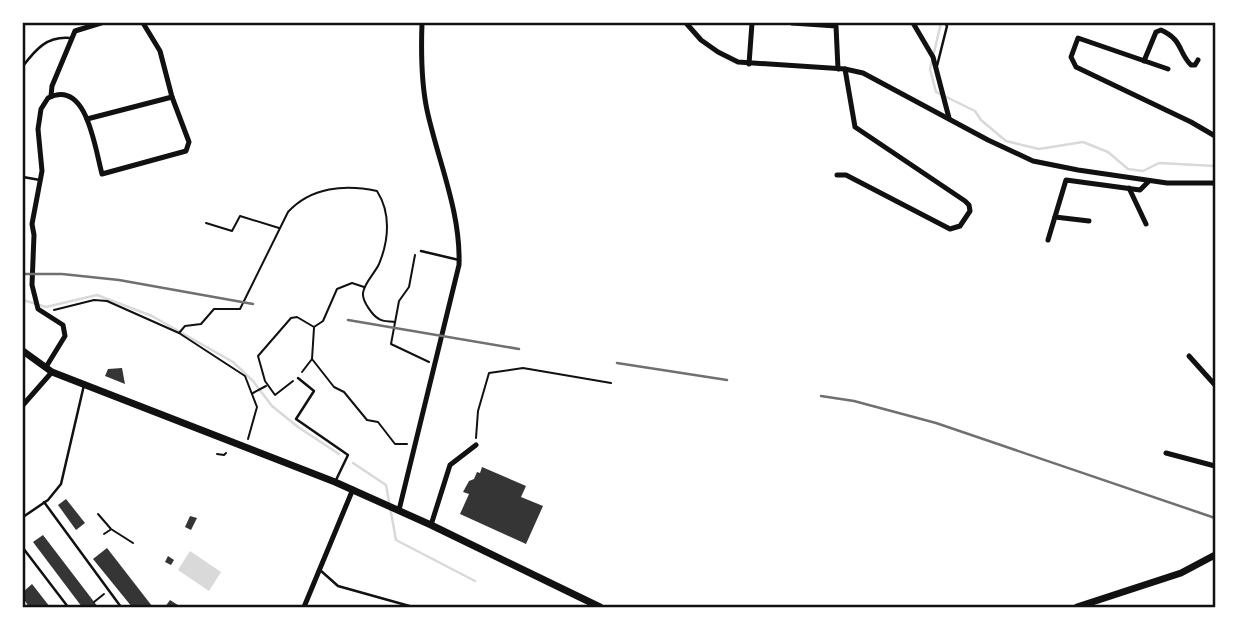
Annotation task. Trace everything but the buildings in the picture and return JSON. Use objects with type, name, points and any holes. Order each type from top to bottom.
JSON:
[{"type":"street","points":[[23,405],[49,370],[65,336],[63,325],[41,311],[32,285],[32,224],[42,172],[38,129],[41,109],[51,96],[52,86],[75,31],[101,23]]},
{"type":"street","points":[[51,96],[62,93],[70,95],[81,105],[102,174],[186,151],[189,142],[172,97],[160,51],[143,23]]},
{"type":"street","points":[[398,510],[459,260],[449,197],[423,87],[422,23]]},
{"type":"street","points":[[686,23],[701,40],[738,62],[842,69],[863,74],[988,141],[1033,160],[1167,184],[1215,183]]},
{"type":"street","points":[[749,64],[752,23]]},
{"type":"street","points":[[792,23],[836,26],[855,127],[965,201],[970,211],[960,226],[950,229],[846,175],[837,175]]},
{"type":"street","points":[[913,23],[933,57],[949,118]]},
{"type":"street","points":[[1144,61],[1156,32],[1161,30],[1181,45],[1186,61],[1195,65],[1198,60]]},
{"type":"street","points":[[1168,69],[1078,38],[1071,57],[1076,67],[1215,136]]},
{"type":"street","points":[[87,119],[172,97]]},
{"type":"street","points":[[1048,240],[1066,180],[1140,190],[1149,181]]},
{"type":"street","points":[[1129,188],[1146,224]]},
{"type":"street","points":[[1055,217],[1089,221]]},
{"type":"street","points":[[23,351],[49,370],[84,385],[335,481],[600,607]]},
{"type":"street","points":[[1189,356],[1215,385]]},
{"type":"street","points":[[431,525],[450,466],[476,445]]},
{"type":"street","points":[[1166,453],[1215,466]]},
{"type":"street","points":[[304,607],[353,489]]},
{"type":"street","points":[[1077,607],[1181,573],[1215,555]]},
{"type":"lane","points":[[936,69],[947,26],[945,23]]},
{"type":"lane","points":[[23,66],[38,46],[58,37],[73,38]]},
{"type":"lane","points":[[23,177],[40,180]]},
{"type":"lane","points":[[421,251],[459,260]]},
{"type":"lane","points":[[298,377],[314,391],[296,419],[348,455],[335,481]]},
{"type":"lane","points":[[23,517],[44,502],[61,484],[84,385]]},
{"type":"lane","points":[[44,502],[121,607]]},
{"type":"lane","points":[[23,548],[68,607]]},
{"type":"lane","points":[[320,570],[338,586],[413,607]]},
{"type":"path","points":[[179,333],[185,326],[201,324],[214,309],[240,309],[288,212],[296,204],[318,192],[338,187],[377,191],[384,202],[387,233],[379,263],[363,292],[365,304],[379,319],[395,322]]},
{"type":"path","points":[[206,223],[232,231],[240,216],[281,229]]},
{"type":"path","points":[[421,251],[415,255],[409,287],[399,300],[391,344],[435,365]]},
{"type":"path","points":[[314,327],[323,321],[337,289],[352,283],[366,288]]},
{"type":"path","points":[[41,311],[94,300],[107,301],[179,333],[245,376],[257,407],[246,447]]},
{"type":"path","points":[[297,317],[314,327],[312,359],[298,377],[275,396],[267,385],[258,356],[291,318],[297,317]]},
{"type":"path","points":[[312,359],[367,420],[378,422],[385,429],[395,444],[409,444],[411,437]]},
{"type":"path","points":[[476,445],[478,411],[489,373],[523,368],[611,383]]},
{"type":"path","points":[[252,394],[267,385]]},
{"type":"path","points":[[217,454],[226,453]]},
{"type":"path","points":[[98,514],[111,529],[133,542]]},
{"type":"path","points":[[104,534],[111,529]]},
{"type":"shaded area","points":[[190,551],[221,572],[209,591],[178,570]]},
{"type":"waterway","points":[[941,23],[930,69],[936,92],[975,111],[981,120],[1006,141],[1039,149],[1083,142],[1108,152],[1128,169],[1143,171],[1159,163],[1215,166]]},
{"type":"waterway","points":[[23,300],[46,307],[97,295],[152,316],[233,362],[253,381],[272,406],[339,454]]},
{"type":"waterway","points":[[353,463],[386,485],[396,540],[475,581]]},
{"type":"railway","points":[[23,274],[62,274],[119,280],[253,304]]},
{"type":"railway","points":[[348,320],[519,349]]},
{"type":"railway","points":[[617,363],[727,380]]},
{"type":"railway","points":[[821,396],[854,401],[936,423],[1215,518]]}]
